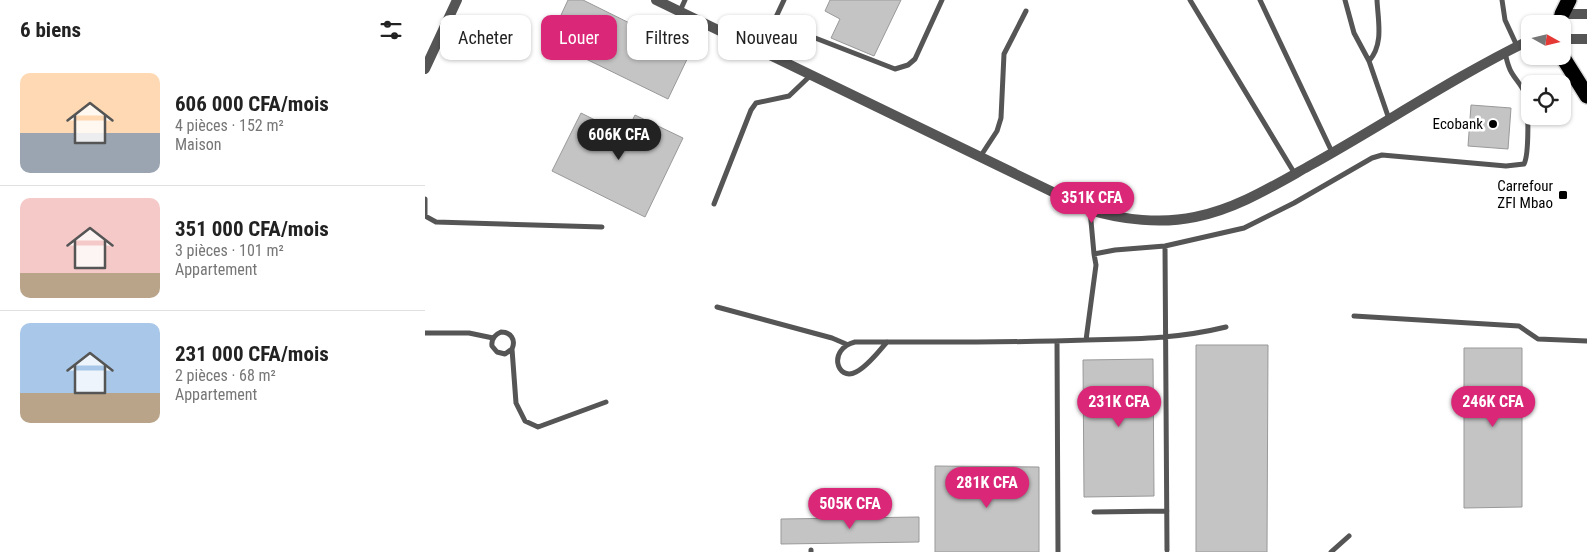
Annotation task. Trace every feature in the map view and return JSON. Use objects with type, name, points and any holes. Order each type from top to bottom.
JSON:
[{"type":"highway","points":[[1559,15],[1569,0]]},
{"type":"highway","points":[[1568,65],[1587,96]]},
{"type":"street","points":[[450,15],[457,0]]},
{"type":"street","points":[[656,0],[718,30]]},
{"type":"street","points":[[1571,17],[1587,14]]},
{"type":"street","points":[[425,70],[440,37]]},
{"type":"street","points":[[1571,39],[1587,39]]},
{"type":"street","points":[[779,60],[1090,210],[1105,214],[1154,220],[1175,220],[1215,212],[1237,204],[1295,174],[1390,120],[1449,83],[1521,44]]},
{"type":"lane","points":[[680,11],[685,0]]},
{"type":"lane","points":[[777,15],[784,0]]},
{"type":"lane","points":[[816,38],[895,69],[908,65],[915,59],[943,0]]},
{"type":"lane","points":[[1189,0],[1295,174]]},
{"type":"lane","points":[[1260,0],[1332,153]]},
{"type":"lane","points":[[1345,0],[1354,33],[1369,61],[1390,120]]},
{"type":"lane","points":[[1369,61],[1376,54],[1380,34],[1377,0]]},
{"type":"lane","points":[[1502,0],[1505,20],[1517,46]]},
{"type":"lane","points":[[981,157],[997,131],[1001,118],[1004,54],[1026,10]]},
{"type":"lane","points":[[1094,254],[1115,250],[1165,246],[1244,228],[1294,203],[1372,158],[1381,155],[1506,166],[1524,164],[1526,160],[1527,137],[1525,94],[1509,68],[1505,52]]},
{"type":"lane","points":[[714,204],[751,110],[756,103],[789,96],[811,75]]},
{"type":"lane","points":[[425,199],[425,216],[436,222],[602,227]]},
{"type":"lane","points":[[1086,340],[1095,265],[1090,210]]},
{"type":"lane","points":[[1165,246],[1167,550]]},
{"type":"lane","points":[[717,307],[832,338],[846,344]]},
{"type":"lane","points":[[1354,316],[1519,326],[1538,339],[1587,340]]},
{"type":"lane","points":[[887,342],[867,364],[853,373],[843,373],[837,363],[840,350],[846,344],[855,342],[1057,341],[1165,338],[1187,336],[1226,327]]},
{"type":"lane","points":[[512,349],[505,354],[497,352],[492,346],[493,338],[496,334],[506,332],[513,339],[516,403],[525,421],[538,427],[606,402]]},
{"type":"lane","points":[[425,333],[469,333],[493,338]]},
{"type":"lane","points":[[1057,341],[1058,552]]},
{"type":"lane","points":[[1094,512],[1167,511]]},
{"type":"lane","points":[[1331,552],[1349,536]]},
{"type":"building","points":[[568,0],[583,0],[613,15],[561,15]]},
{"type":"building","points":[[830,0],[901,0],[874,56],[831,38],[840,19],[825,11]]},
{"type":"building","points":[[617,17],[627,22],[627,60],[687,60],[668,99],[588,60],[617,60]]},
{"type":"building","points":[[1471,105],[1511,108],[1508,149],[1468,146]]},
{"type":"building","points":[[581,113],[625,135],[635,115],[683,138],[645,217],[552,171]]},
{"type":"building","points":[[1196,345],[1268,345],[1267,552],[1196,552]]},
{"type":"building","points":[[1464,348],[1522,348],[1522,507],[1464,508]]},
{"type":"building","points":[[1153,359],[1154,496],[1084,497],[1083,360]]},
{"type":"building","points":[[935,466],[1039,467],[1039,552],[935,552]]},
{"type":"building","points":[[919,517],[919,542],[781,544],[781,519]]},
{"type":"place","name":"Ecobank","points":[[1493,124]]},
{"type":"place","name":"Carrefour ZFI Mbao","points":[[1563,195]]}]
